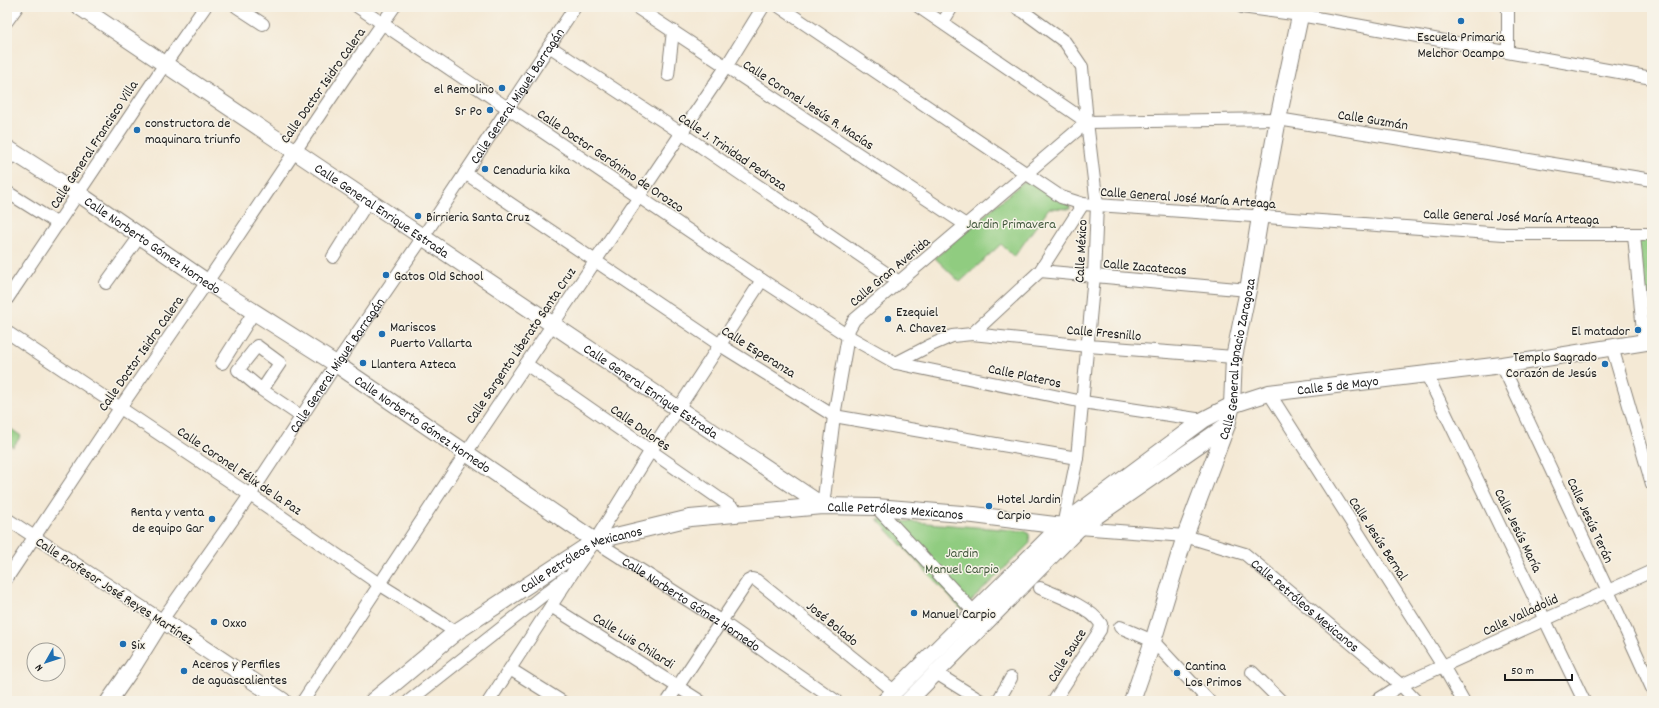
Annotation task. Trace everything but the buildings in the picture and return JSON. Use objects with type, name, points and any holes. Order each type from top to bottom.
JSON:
[{"type":"main road","name":"Calle General Enrique Estrada","points":[[80,7],[823,506]]},
{"type":"main road","name":"Calle General Ignacio Zaragoza","points":[[1132,701],[1153,641],[1185,536],[1227,425],[1232,405],[1234,357],[1248,290],[1278,119],[1301,11]]},
{"type":"main road","name":"Calle Norberto Gómez Hornedo","points":[[9,154],[78,194],[207,282],[336,364],[595,541]]},
{"type":"main road","name":"Calle 5 de Mayo","points":[[890,696],[1053,534],[1074,516],[1203,420],[1232,405],[1268,393],[1502,365],[1648,341]]},
{"type":"main road","points":[[908,701],[1079,528],[1227,425]]},
{"type":"main road","name":"Calle Petróleos Mexicanos","points":[[373,701],[456,632],[595,541],[690,518],[823,506],[876,507],[974,515],[1079,528]]},
{"type":"main road","name":"Calle General Miguel Barragán","points":[[109,701],[134,665],[162,620]]},
{"type":"main road","name":"Calle Profesor José Reyes Martínez","points":[[162,620],[283,701]]},
{"type":"street","points":[[7,21],[17,7]]},
{"type":"street","name":"Calle General Francisco Villa","points":[[7,299],[205,7]]},
{"type":"street","points":[[238,7],[263,24]]},
{"type":"street","name":"Calle Doctor Gerónimo de Orozco","points":[[358,7],[762,280],[848,336]]},
{"type":"street","name":"Calle Doctor Isidro Calera","points":[[7,578],[294,151],[394,7]]},
{"type":"street","name":"Calle General Miguel Barragán","points":[[162,620],[250,495],[575,7]]},
{"type":"street","name":"Calle Coronel Jesús R. Macías","points":[[636,7],[966,225]]},
{"type":"street","name":"Calle Sargento Liberato Santa Cruz","points":[[302,701],[466,452],[726,67],[764,7]]},
{"type":"street","name":"Calle General José María Arteaga","points":[[780,7],[1061,197],[1083,204],[1504,234],[1652,234]]},
{"type":"street","points":[[919,7],[1087,122]]},
{"type":"street","points":[[943,22],[952,7]]},
{"type":"street","name":"Calle México","points":[[1015,7],[1065,42],[1082,67],[1097,205],[1094,276],[1083,402],[1077,458],[1063,526]]},
{"type":"street","points":[[1242,7],[1301,11],[1508,52],[1652,78]]},
{"type":"street","points":[[1507,7],[1508,52]]},
{"type":"street","points":[[668,75],[672,31]]},
{"type":"street","name":"Calle J. Trinidad Pedroza","points":[[549,46],[681,133],[900,282]]},
{"type":"street","name":"Calle Guzmán","points":[[1087,122],[1278,119],[1652,180]]},
{"type":"street","name":"Calle Gran Avenida","points":[[823,506],[834,416],[849,329],[854,320],[1087,122]]},
{"type":"street","name":"Calle Esperanza","points":[[465,173],[720,345],[834,416],[1077,458]]},
{"type":"street","points":[[7,192],[58,224]]},
{"type":"street","points":[[333,258],[368,200]]},
{"type":"street","points":[[972,334],[1040,271],[1083,204]]},
{"type":"street","points":[[1634,235],[1648,341]]},
{"type":"street","points":[[106,283],[140,236]]},
{"type":"street","name":"Calle Zacatecas","points":[[1040,271],[1248,290]]},
{"type":"street","points":[[489,701],[572,572],[595,541],[650,452],[762,280]]},
{"type":"street","points":[[222,363],[254,312]]},
{"type":"street","name":"Calle Coronel Félix de la Paz","points":[[7,332],[250,495],[379,584],[456,632]]},
{"type":"street","name":"Calle Fresnillo","points":[[896,363],[952,336],[972,334],[1088,346],[1234,357]]},
{"type":"street","name":"Calle Plateros","points":[[848,336],[896,363],[1083,402],[1203,420]]},
{"type":"street","points":[[1612,347],[1652,484]]},
{"type":"street","name":"Calle Dolores","points":[[526,364],[650,452],[740,513]]},
{"type":"street","name":"Calle Jesús Terán","points":[[1502,365],[1652,688]]},
{"type":"street","name":"Calle Jesús María","points":[[1426,373],[1584,701]]},
{"type":"street","points":[[262,390],[302,417]]},
{"type":"street","name":"Calle Jesús Bernal","points":[[1268,393],[1443,666],[1463,701]]},
{"type":"street","points":[[876,507],[974,612]]},
{"type":"street","name":"Calle Profesor José Reyes Martínez","points":[[7,519],[162,620]]},
{"type":"street","name":"Calle Petróleos Mexicanos","points":[[1079,528],[1185,536],[1245,554],[1401,685],[1416,701]]},
{"type":"street","name":"Calle Norberto Gómez Hornedo","points":[[595,541],[722,622],[836,701]]},
{"type":"street","name":"Calle Valladolid","points":[[1376,701],[1401,685],[1545,618],[1652,571]]},
{"type":"street","name":"Calle Petróleos Mexicanos","points":[[414,700],[572,572]]},
{"type":"street","name":"José Bolado","points":[[722,622],[748,581],[752,579],[756,580],[890,696]]},
{"type":"street","name":"Calle Sauce","points":[[1040,588],[1077,605],[1098,619],[1101,624],[1100,630],[1054,701]]},
{"type":"street","name":"Calle Luis Chilardi","points":[[551,606],[700,701]]},
{"type":"street","points":[[668,701],[722,622]]},
{"type":"street","points":[[1120,628],[1153,641],[1209,701]]},
{"type":"street","points":[[510,669],[560,701]]},
{"type":"street","points":[[1252,672],[1281,701]]},
{"type":"street","points":[[936,673],[981,701]]},
{"type":"street","points":[[998,701],[1011,678]]},
{"type":"green space","name":"Jardin Primavera","points":[[1027,181],[1069,204],[1070,209],[1049,208],[1014,257],[1001,244],[960,282],[935,258],[1022,183]]},
{"type":"green space","points":[[1636,240],[1652,240],[1652,331],[1647,332]]},
{"type":"green space","points":[[7,426],[21,436],[13,447],[7,443]]},
{"type":"green space","name":"Jardin Manuel Carpio","points":[[877,519],[1025,531],[1029,534],[1030,543],[962,610]]},
{"type":"place","name":"Escuela Primaria Melchor Ocampo","points":[[1461,21]]},
{"type":"place","name":"el Remolino","points":[[502,88]]},
{"type":"place","name":"Sr Po","points":[[490,110]]},
{"type":"place","name":"constructora de maquinara triunfo","points":[[137,130]]},
{"type":"place","name":"Cenaduria kika","points":[[485,169]]},
{"type":"place","name":"Birrieria Santa Cruz","points":[[418,216]]},
{"type":"place","name":"Gatos Old School","points":[[386,275]]},
{"type":"place","name":"Ezequiel A. Chavez","points":[[888,319]]},
{"type":"place","name":"El matador","points":[[1638,330]]},
{"type":"place","name":"Mariscos Puerto Vallarta","points":[[382,334]]},
{"type":"place","name":"Llantera Azteca","points":[[363,363]]},
{"type":"place","name":"Templo Sagrado Corazón de Jesús","points":[[1605,364]]},
{"type":"place","name":"Hotel Jardin Carpio","points":[[989,506]]},
{"type":"place","name":"Renta y venta de equipo Gar","points":[[212,519]]},
{"type":"place","name":"Manuel Carpio","points":[[914,613]]},
{"type":"place","name":"Oxxo","points":[[214,622]]},
{"type":"place","name":"Six","points":[[123,644]]},
{"type":"place","name":"Aceros y Perfiles de aguascalientes","points":[[184,671]]},
{"type":"place","name":"Cantina Los Primos","points":[[1177,673]]}]
